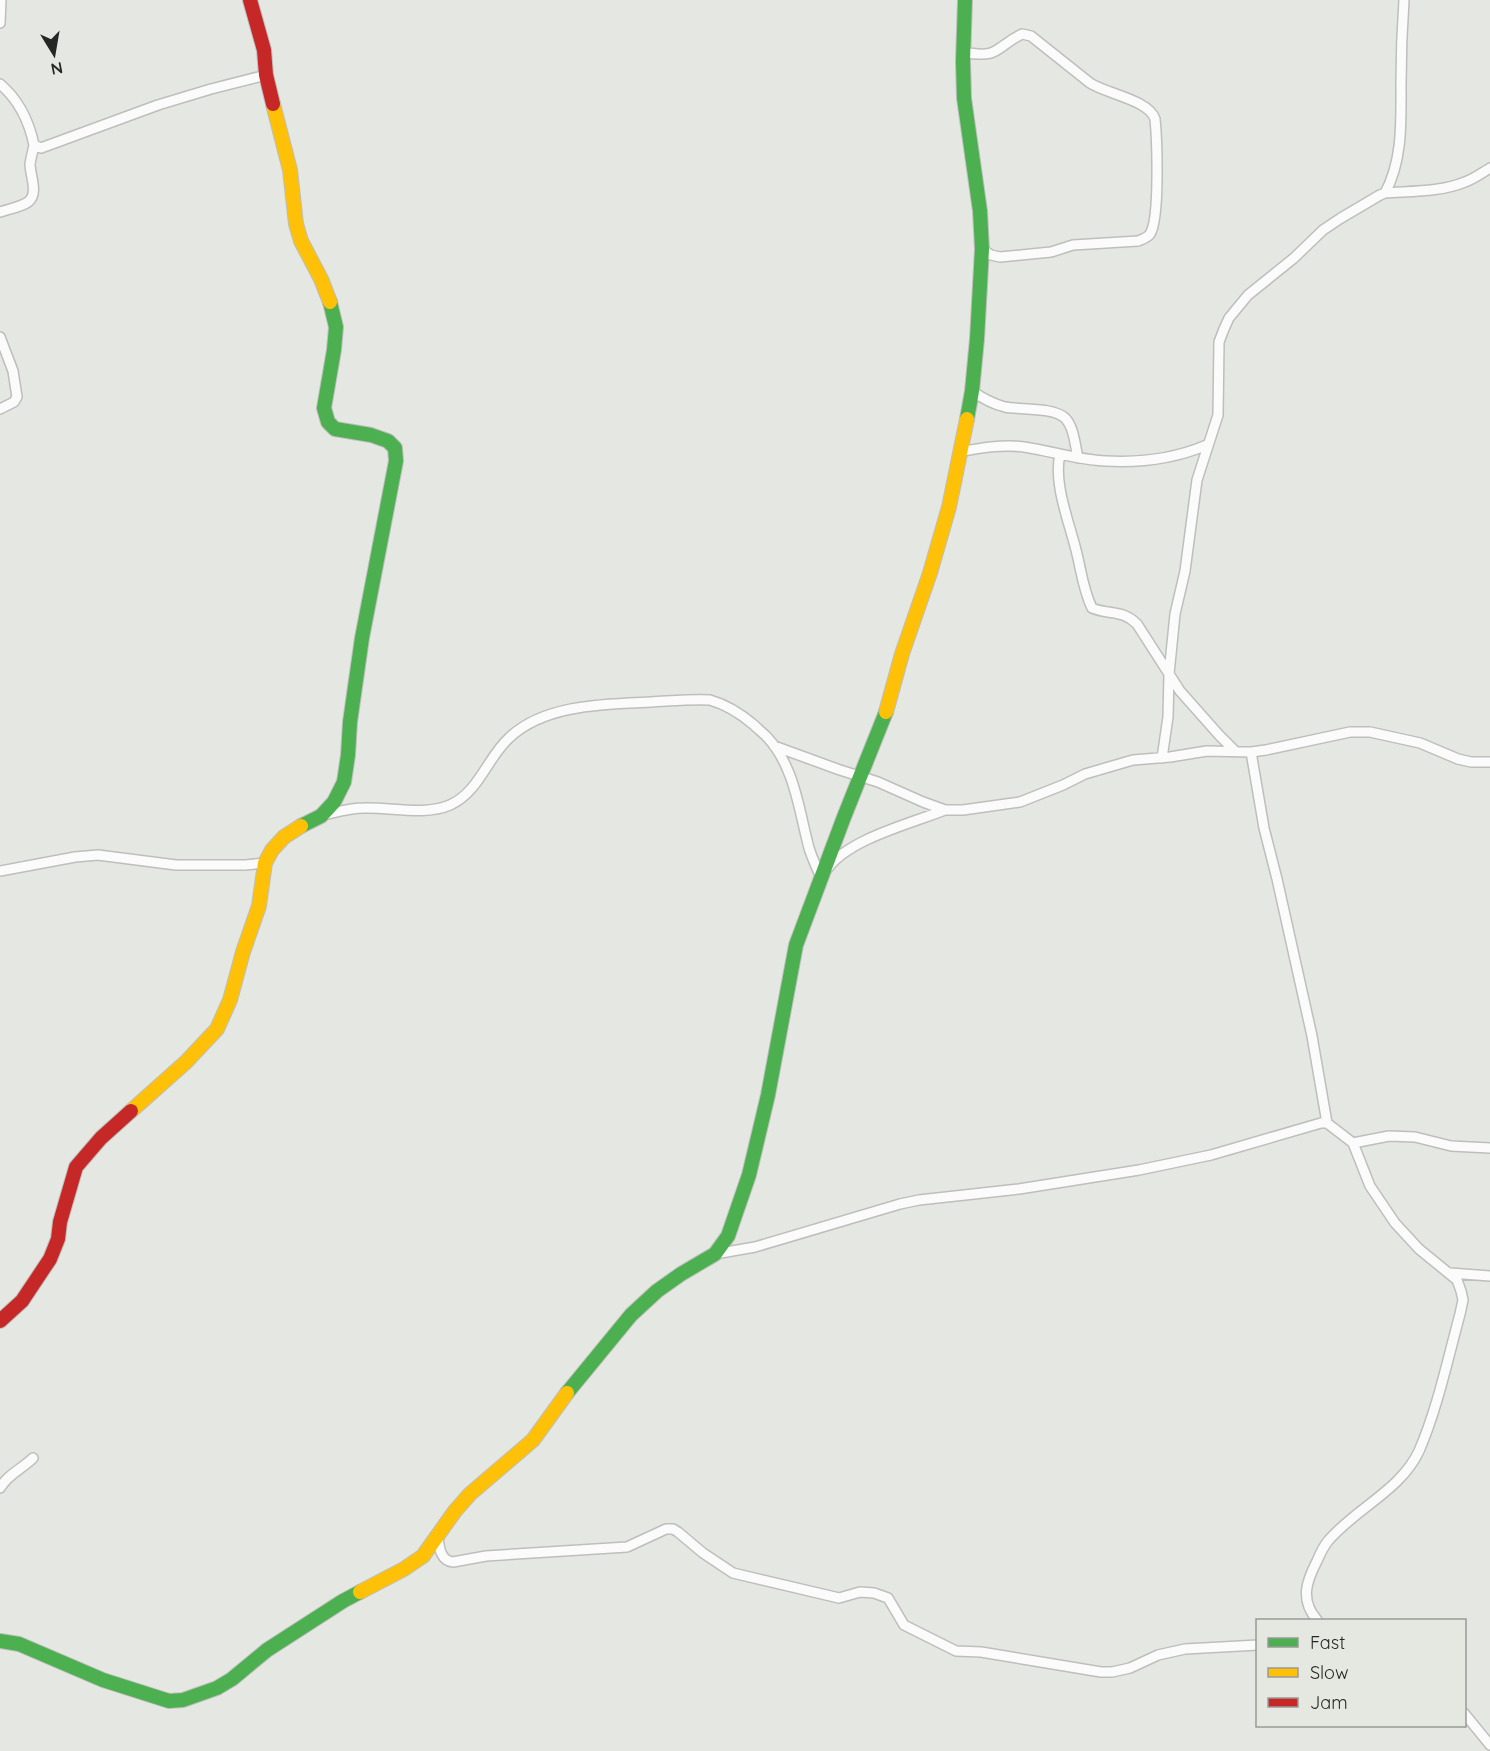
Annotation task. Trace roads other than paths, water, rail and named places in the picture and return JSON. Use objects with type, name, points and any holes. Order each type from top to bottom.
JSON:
[{"type":"street","points":[[0,23],[1,0]]},
{"type":"street","points":[[250,0],[264,50],[266,75],[290,170],[296,224],[301,241],[331,304],[336,327],[324,408],[328,422],[335,429],[371,435],[388,441],[395,448],[396,455],[362,638],[344,782],[334,802],[321,816]]},
{"type":"street","points":[[715,1254],[728,1236],[749,1178],[768,1095],[796,945],[820,878],[880,730],[949,507],[972,391],[982,249],[964,98],[965,0]]},
{"type":"street","points":[[1385,193],[1391,180],[1401,137],[1401,35],[1404,0]]},
{"type":"street","points":[[963,52],[987,55],[996,52],[1022,34],[1031,36],[1100,90],[1139,103],[1148,108],[1155,119],[1156,204],[1152,232],[1146,238],[1138,241],[1073,245],[1057,251],[999,257],[982,249]]},
{"type":"street","points":[[34,145],[44,148],[158,105],[266,75]]},
{"type":"street","points":[[0,84],[16,99],[24,114],[34,145],[30,168],[34,193],[32,197],[28,202],[0,212]]},
{"type":"street","points":[[1162,758],[1168,717],[1169,674],[1175,614],[1185,571],[1197,480],[1218,415],[1219,342],[1229,318],[1248,295],[1294,258],[1323,230],[1341,218],[1385,193],[1453,186],[1466,182],[1490,168]]},
{"type":"street","points":[[0,338],[13,371],[17,397],[14,402],[0,409]]},
{"type":"street","points":[[972,391],[982,399],[1003,406],[1047,411],[1060,415],[1069,424],[1077,458]]},
{"type":"street","points":[[959,452],[1011,446],[1105,461],[1146,460],[1194,451],[1207,445]]},
{"type":"street","points":[[1060,455],[1058,466],[1062,494],[1091,606],[1099,611],[1123,614],[1134,621],[1185,698],[1235,751]]},
{"type":"street","points":[[0,1321],[22,1301],[50,1259],[58,1239],[60,1221],[76,1167],[101,1138],[186,1062],[217,1029],[230,1000],[259,906],[265,863],[272,850],[284,837],[302,825],[321,816],[346,810],[364,808],[437,809],[452,804],[473,787],[495,753],[509,737],[523,726],[547,716],[581,707],[710,700],[727,705],[738,712],[768,737],[774,746],[785,764],[793,785],[809,848],[820,878]]},
{"type":"street","points":[[774,746],[878,782],[945,810],[963,810],[1020,802],[1085,774],[1133,760],[1207,751],[1251,752],[1340,734],[1365,732],[1420,743],[1458,759],[1490,762]]},
{"type":"street","points":[[1251,752],[1264,828],[1312,1036],[1327,1123],[1353,1143],[1370,1186],[1395,1223],[1419,1248],[1457,1280],[1463,1300],[1435,1402],[1418,1452],[1403,1474],[1383,1494],[1326,1543],[1309,1578],[1306,1591],[1307,1604],[1316,1619]]},
{"type":"street","points":[[820,878],[845,851],[945,810]]},
{"type":"street","points":[[0,871],[98,855],[176,865],[265,863]]},
{"type":"street","points":[[0,1641],[20,1644],[103,1680],[169,1701],[204,1694],[224,1683],[267,1650],[343,1601],[418,1560],[470,1494],[533,1440],[565,1395],[631,1315],[657,1291],[715,1254],[755,1247],[900,1204],[1019,1189],[1138,1170],[1211,1155],[1306,1126],[1327,1123]]},
{"type":"street","points":[[1353,1143],[1389,1136],[1415,1137],[1451,1146],[1490,1149]]},
{"type":"street","points":[[1450,1273],[1490,1276]]},
{"type":"street","points":[[0,1488],[8,1476],[24,1467],[33,1458]]},
{"type":"street","points":[[438,1537],[441,1554],[444,1559],[453,1563],[486,1556],[627,1547],[666,1529],[673,1529],[733,1573],[839,1598],[860,1592],[874,1593],[888,1598],[904,1625],[956,1652],[981,1652],[1101,1672],[1131,1668],[1158,1655],[1185,1649],[1256,1645]]},
{"type":"street","points":[[1466,1716],[1490,1746],[1482,1751]]}]
